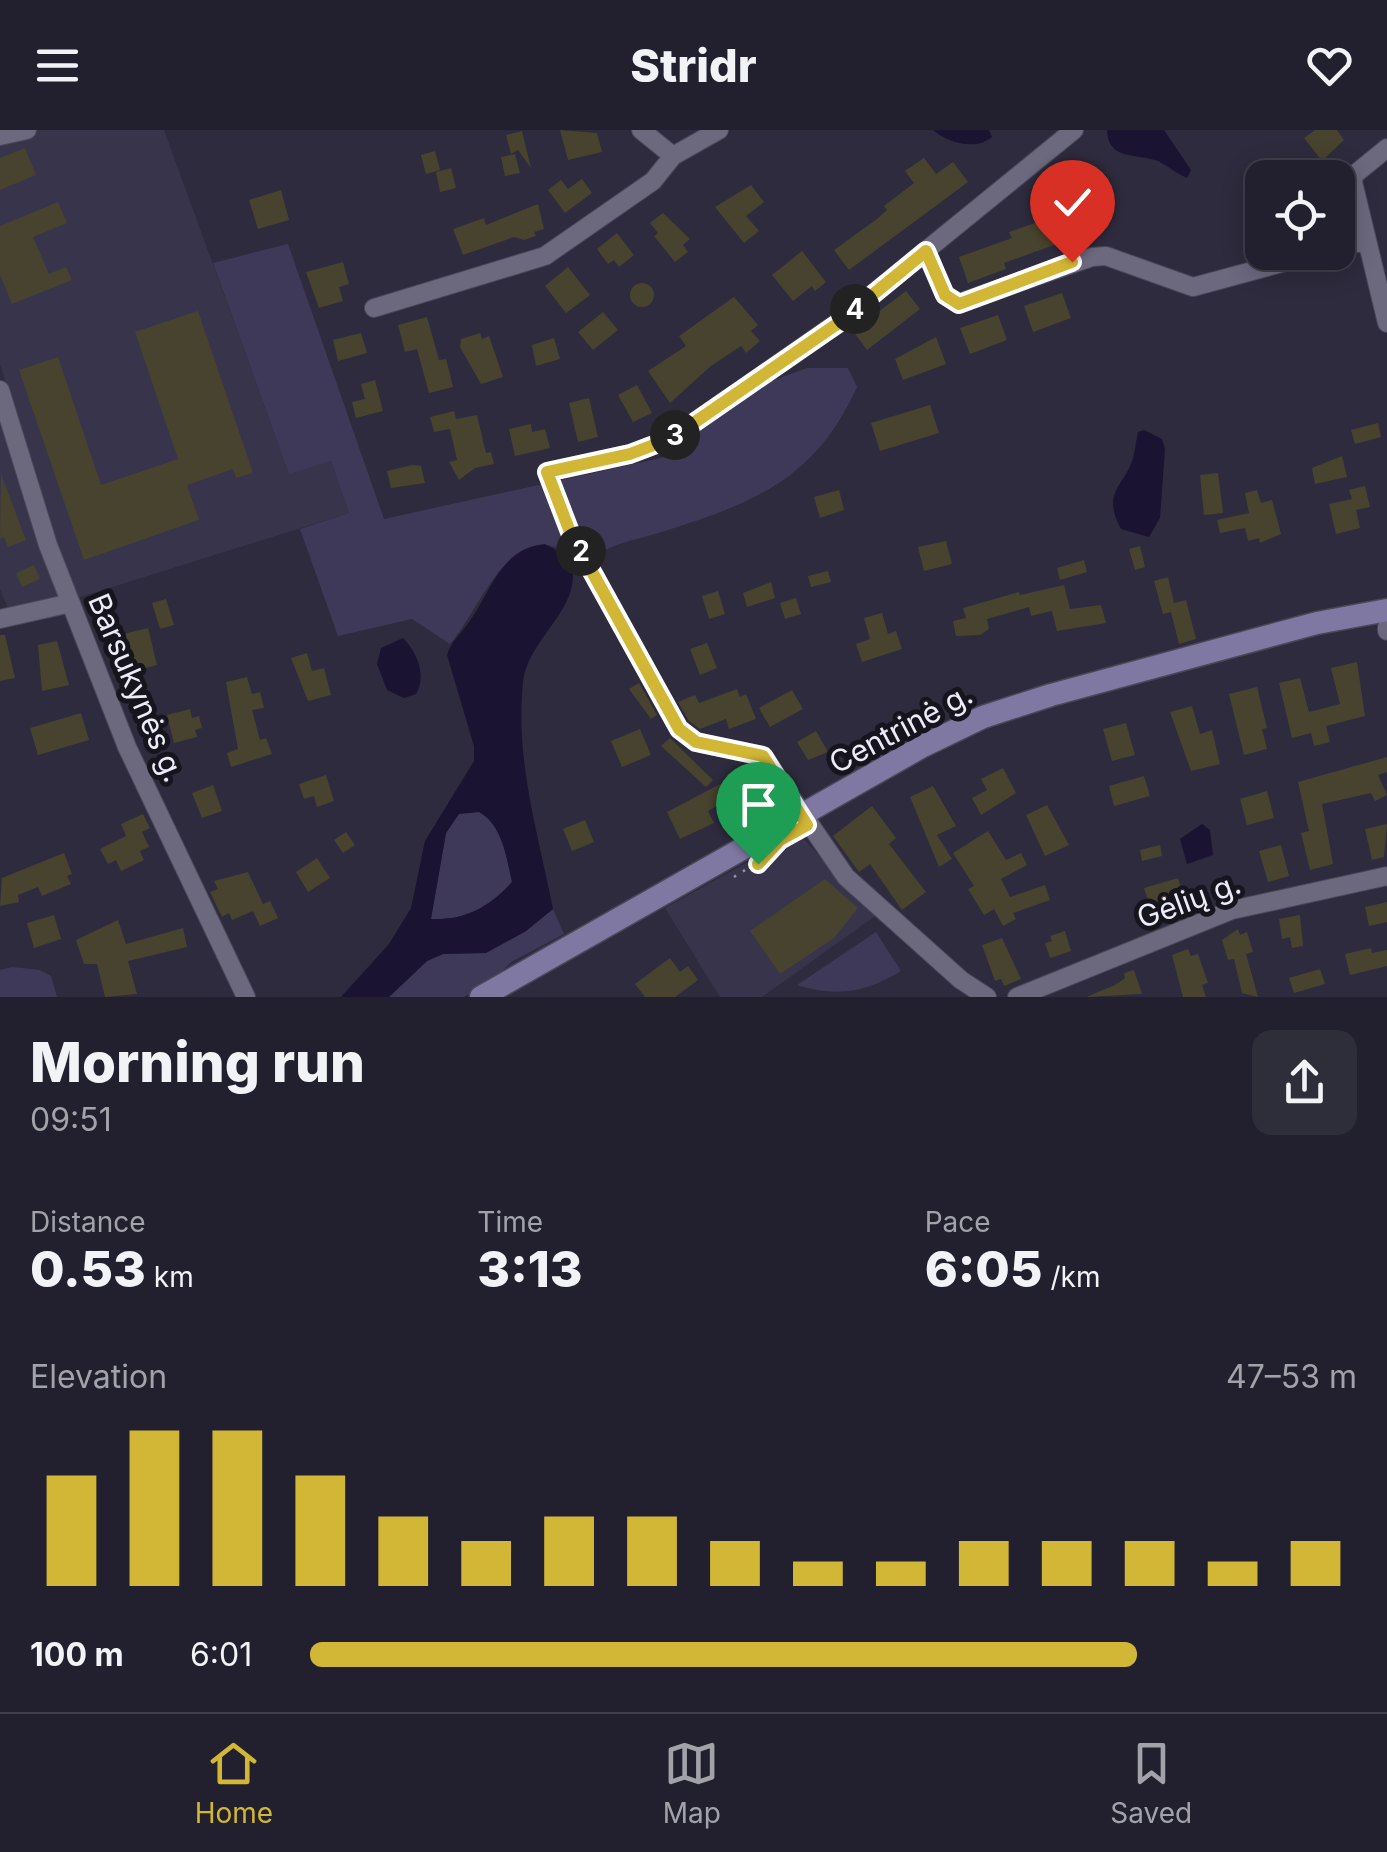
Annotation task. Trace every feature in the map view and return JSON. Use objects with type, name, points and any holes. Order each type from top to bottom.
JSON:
[{"type":"main road","name":"Centrinė g.","points":[[481,997],[983,717],[1316,623],[1387,610]]},
{"type":"street","points":[[0,136],[27,130]]},
{"type":"street","points":[[641,130],[672,156]]},
{"type":"street","points":[[374,308],[545,256],[653,181],[672,156],[719,130]]},
{"type":"street","points":[[988,997],[960,980],[846,877],[801,817],[763,756],[696,742],[679,729],[570,532],[547,472],[630,454],[672,438],[837,324],[1074,130]]},
{"type":"street","points":[[1387,148],[1354,175],[1387,322]]},
{"type":"street","points":[[1355,243],[1366,240]]},
{"type":"street","points":[[926,251],[945,295],[959,304],[1092,257],[1106,256],[1193,287],[1256,270]]},
{"type":"street","name":"Barsukynės g.","points":[[0,390],[48,545],[128,747],[246,997]]},
{"type":"street","points":[[0,619],[71,603]]},
{"type":"street","name":"Gėlių g.","points":[[1017,997],[1232,910],[1387,876]]},
{"type":"path","points":[[731,878],[758,864],[769,852]]},
{"type":"shaded area","points":[[0,130],[164,130],[289,473],[331,461],[349,513],[74,599],[0,364]]},
{"type":"shaded area","points":[[933,130],[989,130],[992,137],[978,144],[962,144]]},
{"type":"shaded area","points":[[1107,130],[1164,130],[1191,170],[1187,178],[1158,161],[1118,151],[1112,147]]},
{"type":"shaded area","points":[[288,244],[384,519],[661,458],[769,382],[807,368],[848,368],[857,387],[822,444],[802,465],[755,497],[607,549],[574,571],[565,554],[553,546],[531,546],[517,554],[491,582],[450,644],[412,619],[338,636],[300,529],[349,513],[331,461],[289,474],[213,263]]},
{"type":"shaded area","points":[[0,411],[59,601],[9,611],[0,589]]},
{"type":"shaded area","points":[[1144,430],[1162,439],[1165,449],[1160,518],[1149,537],[1121,529],[1113,506],[1133,458],[1138,432]]},
{"type":"shaded area","points":[[545,544],[570,558],[573,576],[564,607],[527,665],[521,712],[525,769],[553,909],[526,931],[486,953],[443,954],[427,961],[389,997],[341,997],[389,944],[411,908],[425,841],[474,761],[474,746],[447,655],[449,650],[507,562],[530,547]],"holes":[[[479,812],[502,843],[512,882],[476,910],[431,919],[446,833],[459,814]]]},
{"type":"shaded area","points":[[403,638],[416,657],[421,680],[416,694],[404,698],[387,690],[377,664],[381,648]]},
{"type":"shaded area","points":[[479,812],[498,833],[512,882],[476,910],[431,919],[446,833],[459,813]]},
{"type":"shaded area","points":[[1202,824],[1210,830],[1213,855],[1187,864],[1180,839]]},
{"type":"shaded area","points":[[799,834],[875,916],[762,997],[720,997],[665,908]]},
{"type":"shaded area","points":[[553,909],[564,934],[511,962],[497,977],[464,997],[389,997],[427,961],[443,954],[486,953],[526,931]]},
{"type":"shaded area","points":[[876,932],[901,971],[851,991],[797,985]]},
{"type":"shaded area","points":[[0,970],[40,970],[51,976],[57,997],[0,997]]},
{"type":"building","points":[[560,130],[597,133],[602,152],[568,160]]},
{"type":"building","points":[[1315,130],[1337,130],[1344,140],[1321,160],[1304,138]]},
{"type":"building","points":[[522,131],[531,168],[518,150],[511,154],[506,135]]},
{"type":"building","points":[[25,148],[36,175],[0,190],[0,158]]},
{"type":"building","points":[[435,151],[440,170],[426,174],[421,155]]},
{"type":"building","points":[[515,154],[520,173],[505,176],[501,157]]},
{"type":"building","points":[[924,158],[936,174],[953,162],[968,182],[849,270],[834,250],[877,219],[887,210],[884,206],[914,183],[905,171]]},
{"type":"building","points":[[451,168],[456,188],[440,192],[436,172]]},
{"type":"building","points":[[582,179],[592,193],[565,213],[548,190],[561,180],[568,189]]},
{"type":"building","points":[[751,185],[764,202],[746,216],[759,231],[744,243],[715,207]]},
{"type":"building","points":[[281,190],[289,220],[258,229],[249,200]]},
{"type":"building","points":[[58,202],[67,223],[33,237],[49,274],[66,267],[72,280],[12,304],[0,275],[0,226]]},
{"type":"building","points":[[538,204],[544,229],[534,232],[536,236],[524,240],[514,237],[463,255],[453,229],[484,218],[486,225]]},
{"type":"building","points":[[663,213],[690,239],[683,245],[688,252],[675,262],[654,236],[658,233],[650,223]]},
{"type":"building","points":[[1047,219],[1057,244],[1004,263],[1006,269],[968,283],[959,257],[1012,238],[1009,232]]},
{"type":"building","points":[[617,233],[634,255],[619,267],[614,260],[608,264],[597,249]]},
{"type":"building","points":[[802,251],[826,282],[815,291],[812,286],[793,301],[772,275]]},
{"type":"building","points":[[343,262],[349,284],[339,287],[343,301],[319,308],[306,272]]},
{"type":"building","points":[[568,267],[590,295],[566,313],[545,286]]},
{"type":"building","points":[[642,283],[654,295],[642,307],[630,295]]},
{"type":"building","points":[[906,291],[920,309],[867,350],[853,331]]},
{"type":"building","points":[[1062,293],[1071,318],[1033,332],[1024,306]]},
{"type":"building","points":[[734,297],[758,325],[751,331],[760,341],[746,353],[741,346],[711,366],[670,403],[648,371],[686,346],[679,336]]},
{"type":"building","points":[[198,311],[253,473],[236,478],[233,469],[187,485],[199,520],[84,560],[19,370],[58,357],[101,485],[178,459],[135,332]]},
{"type":"building","points":[[603,312],[618,330],[593,350],[578,332]]},
{"type":"building","points":[[998,315],[1007,340],[970,354],[960,328]]},
{"type":"building","points":[[427,317],[439,360],[446,359],[453,387],[429,393],[417,349],[405,352],[398,325]]},
{"type":"building","points":[[361,333],[367,353],[338,361],[333,340]]},
{"type":"building","points":[[480,333],[482,339],[489,336],[503,377],[481,384],[460,347],[461,339]]},
{"type":"building","points":[[936,337],[946,364],[903,380],[895,359]]},
{"type":"building","points":[[554,338],[560,359],[536,366],[532,345]]},
{"type":"building","points":[[375,380],[383,411],[356,418],[352,402],[365,399],[361,384]]},
{"type":"building","points":[[637,385],[652,413],[633,422],[618,395]]},
{"type":"building","points":[[589,398],[598,437],[578,442],[569,403]]},
{"type":"building","points":[[930,405],[939,433],[880,451],[871,423]]},
{"type":"building","points":[[454,411],[456,419],[477,415],[486,453],[491,452],[494,464],[475,468],[459,480],[449,462],[457,460],[450,429],[434,432],[430,417]]},
{"type":"building","points":[[1378,423],[1381,437],[1355,444],[1351,430]]},
{"type":"building","points":[[531,424],[532,432],[545,429],[550,448],[515,456],[509,429]]},
{"type":"building","points":[[1342,456],[1347,477],[1315,484],[1312,468]]},
{"type":"building","points":[[421,466],[425,483],[391,488],[387,471]]},
{"type":"building","points":[[1218,473],[1223,513],[1204,515],[1200,475]]},
{"type":"building","points":[[1,474],[26,540],[8,547],[4,537],[0,539]]},
{"type":"building","points":[[1365,486],[1370,507],[1356,510],[1360,528],[1336,534],[1329,504],[1352,499],[1349,490]]},
{"type":"building","points":[[839,490],[844,510],[820,518],[814,497]]},
{"type":"building","points":[[1257,490],[1261,503],[1272,500],[1281,534],[1260,543],[1259,538],[1248,541],[1245,528],[1220,533],[1217,520],[1249,513],[1245,493]]},
{"type":"building","points":[[946,541],[952,564],[924,571],[918,547]]},
{"type":"building","points":[[1140,546],[1145,567],[1135,570],[1129,549]]},
{"type":"building","points":[[1084,560],[1087,572],[1060,580],[1057,568]]},
{"type":"building","points":[[34,565],[40,579],[22,587],[16,573]]},
{"type":"building","points":[[828,571],[831,582],[811,587],[808,576]]},
{"type":"building","points":[[1168,577],[1174,603],[1186,600],[1196,639],[1179,644],[1171,612],[1163,614],[1154,581]]},
{"type":"building","points":[[771,582],[775,598],[747,607],[743,593]]},
{"type":"building","points":[[1064,585],[1070,609],[1101,605],[1106,623],[1057,631],[1052,611],[1031,616],[1029,607],[987,619],[989,629],[980,635],[956,636],[953,621],[966,618],[963,608],[1019,592],[1020,595]]},
{"type":"building","points":[[718,591],[725,614],[709,619],[702,596]]},
{"type":"building","points":[[796,598],[801,614],[785,619],[780,603]]},
{"type":"building","points":[[166,599],[174,625],[160,629],[152,603]]},
{"type":"building","points":[[882,613],[888,634],[896,631],[902,649],[862,662],[856,644],[870,639],[864,618]]},
{"type":"building","points":[[148,628],[157,665],[131,672],[115,636]]},
{"type":"building","points":[[0,635],[5,635],[15,678],[0,681]]},
{"type":"building","points":[[57,641],[69,685],[42,691],[38,645]]},
{"type":"building","points":[[707,643],[717,668],[700,675],[690,649]]},
{"type":"building","points":[[307,653],[312,671],[324,668],[331,695],[308,701],[291,658]]},
{"type":"building","points":[[1357,662],[1365,716],[1326,726],[1330,742],[1314,746],[1311,733],[1292,738],[1279,683],[1300,678],[1309,712],[1340,704],[1331,668]]},
{"type":"building","points":[[247,677],[252,694],[260,692],[264,708],[252,710],[260,740],[266,738],[272,754],[231,767],[227,753],[238,749],[226,682]]},
{"type":"building","points":[[639,683],[657,715],[651,719],[629,689]]},
{"type":"building","points":[[1257,687],[1267,728],[1262,729],[1267,749],[1244,755],[1229,694]]},
{"type":"building","points":[[737,689],[740,697],[746,694],[756,719],[729,729],[726,719],[700,729],[689,721],[678,702],[695,695],[699,703]]},
{"type":"building","points":[[792,690],[803,709],[770,727],[759,708]]},
{"type":"building","points":[[1192,706],[1200,734],[1212,730],[1220,764],[1191,771],[1170,712]]},
{"type":"building","points":[[190,709],[192,718],[199,716],[202,728],[195,730],[197,737],[174,743],[167,715]]},
{"type":"building","points":[[81,713],[89,740],[38,755],[30,728]]},
{"type":"building","points":[[1126,723],[1135,755],[1112,761],[1103,729]]},
{"type":"building","points":[[640,729],[651,755],[622,767],[611,741]]},
{"type":"building","points":[[816,731],[828,752],[808,760],[797,742]]},
{"type":"building","points":[[670,738],[713,780],[706,787],[661,746]]},
{"type":"building","points":[[1387,757],[1387,772],[1378,775],[1387,795],[1375,801],[1371,793],[1322,804],[1333,864],[1310,870],[1301,833],[1309,831],[1298,782]]},
{"type":"building","points":[[1003,768],[1016,793],[981,815],[972,798],[987,790],[981,779]]},
{"type":"building","points":[[747,770],[765,804],[746,814],[736,795],[708,811],[714,823],[680,839],[667,812]]},
{"type":"building","points":[[326,775],[334,801],[317,807],[314,796],[304,799],[299,784]]},
{"type":"building","points":[[1144,776],[1150,796],[1114,806],[1109,786]]},
{"type":"building","points":[[213,785],[222,811],[202,818],[192,793]]},
{"type":"building","points":[[933,786],[956,826],[937,835],[952,859],[939,867],[910,797]]},
{"type":"building","points":[[1267,791],[1274,818],[1247,825],[1240,799]]},
{"type":"building","points":[[1047,805],[1069,845],[1045,856],[1026,815]]},
{"type":"building","points":[[872,806],[896,838],[889,844],[926,892],[902,910],[870,864],[859,872],[833,836]]},
{"type":"building","points":[[143,814],[150,828],[142,832],[149,847],[140,851],[144,860],[121,871],[116,860],[108,864],[100,849],[126,836],[121,824]]},
{"type":"building","points":[[585,820],[594,842],[572,851],[563,829]]},
{"type":"building","points":[[1387,824],[1384,857],[1372,860],[1365,829]]},
{"type":"building","points":[[988,831],[1006,860],[1021,853],[1027,865],[1001,879],[1010,897],[1045,885],[1050,900],[1013,913],[1016,919],[1003,926],[994,909],[984,915],[968,889],[974,886],[953,853]]},
{"type":"building","points":[[346,832],[355,845],[343,853],[334,840]]},
{"type":"building","points":[[1160,845],[1162,856],[1142,861],[1140,850]]},
{"type":"building","points":[[1281,845],[1289,876],[1268,882],[1259,851]]},
{"type":"building","points":[[64,853],[72,874],[67,876],[71,884],[42,896],[38,887],[18,895],[19,902],[0,906],[2,878]]},
{"type":"building","points":[[317,858],[330,878],[308,892],[296,872]]},
{"type":"building","points":[[248,872],[263,904],[270,901],[278,918],[260,926],[253,911],[232,920],[229,913],[222,917],[210,892],[218,889],[214,881]]},
{"type":"building","points":[[1178,878],[1186,904],[1152,914],[1144,888]]},
{"type":"building","points":[[825,879],[858,908],[834,938],[780,974],[750,931]]},
{"type":"building","points":[[1387,902],[1387,922],[1369,926],[1365,907]]},
{"type":"building","points":[[54,915],[61,939],[34,948],[27,923]]},
{"type":"building","points":[[1300,915],[1303,946],[1292,948],[1290,937],[1282,939],[1279,919]]},
{"type":"building","points":[[118,920],[126,944],[183,928],[187,947],[128,961],[137,994],[105,997],[97,964],[84,964],[76,940]]},
{"type":"building","points":[[1238,929],[1240,935],[1247,932],[1253,952],[1246,954],[1258,997],[1242,993],[1234,959],[1228,960],[1222,940]]},
{"type":"building","points":[[1065,931],[1071,951],[1050,958],[1045,943],[1052,941],[1050,936]]},
{"type":"building","points":[[1002,938],[1021,979],[1004,986],[1001,979],[995,981],[982,945]]},
{"type":"building","points":[[1371,948],[1372,953],[1387,950],[1387,966],[1350,975],[1345,954]]},
{"type":"building","points":[[1188,949],[1191,956],[1198,954],[1208,983],[1202,985],[1206,997],[1183,997],[1172,955]]},
{"type":"building","points":[[670,958],[680,972],[688,966],[698,980],[675,997],[645,997],[635,984]]},
{"type":"building","points":[[1320,969],[1325,984],[1294,993],[1289,978]]},
{"type":"building","points":[[1134,970],[1142,994],[1086,997],[1115,985],[1125,978],[1124,973]]},
{"type":"route","points":[[758,864],[780,840],[807,825],[763,756],[696,742],[679,729],[668,704],[641,667],[570,532],[547,472],[630,454],[672,438],[732,392],[837,324],[926,251],[935,264],[945,295],[959,304],[1072,262]]}]
